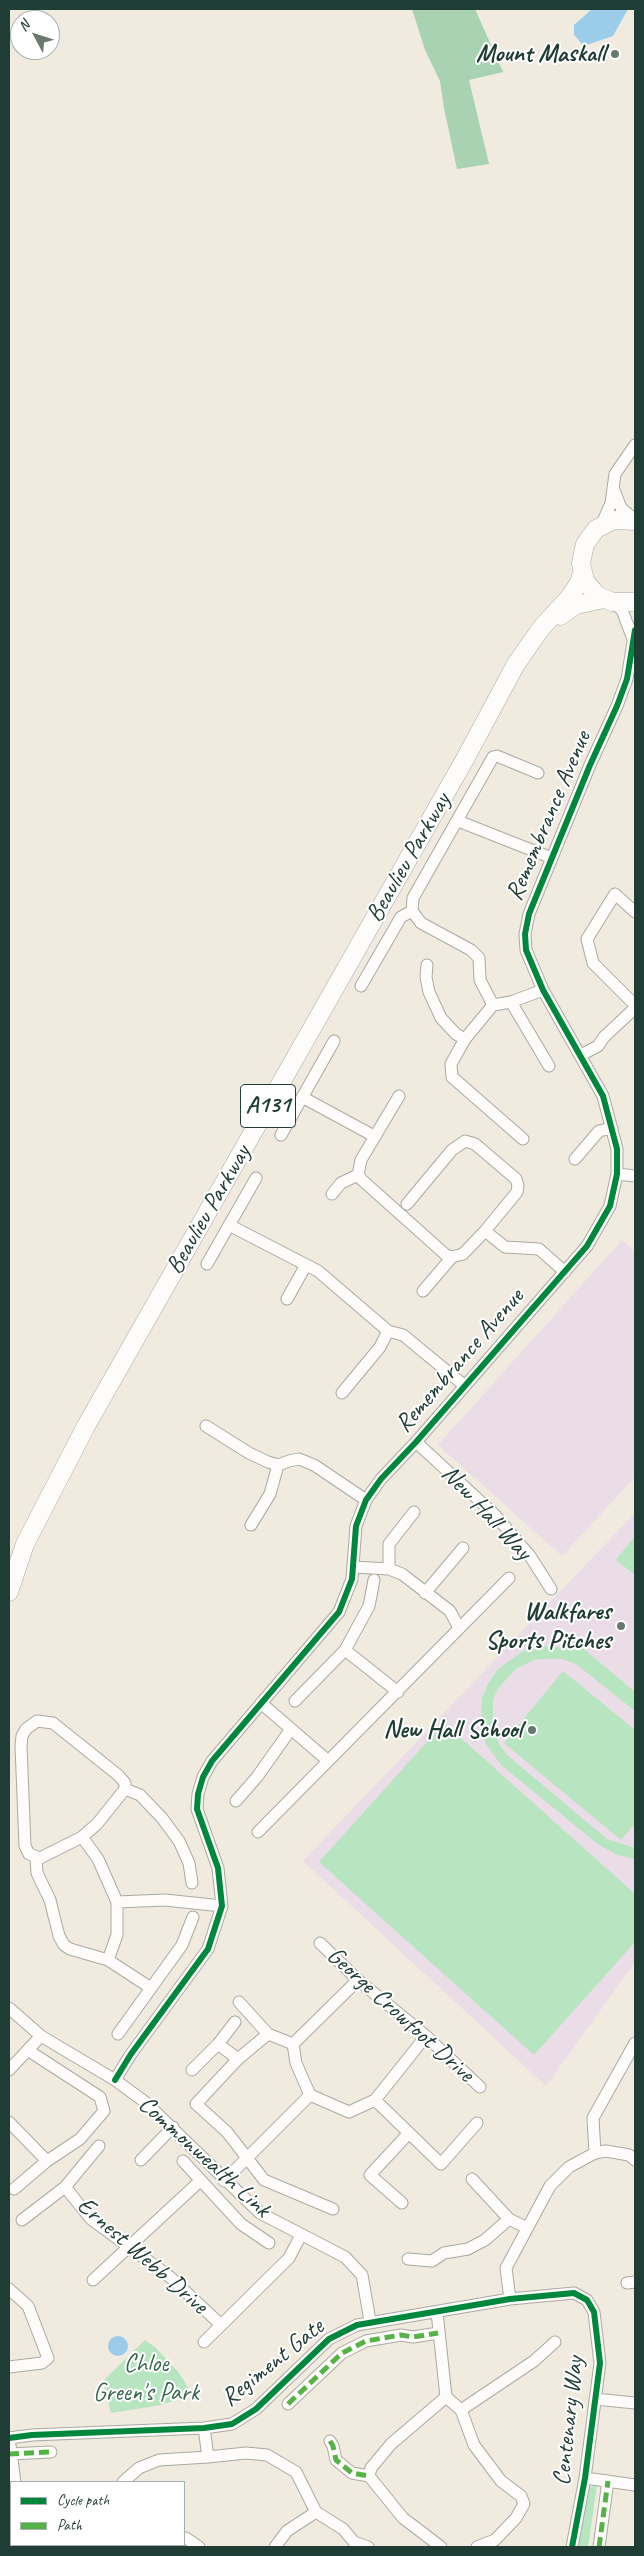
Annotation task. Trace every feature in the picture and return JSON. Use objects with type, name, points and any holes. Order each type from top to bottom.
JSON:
[{"type":"highway","points":[[608,601],[590,588],[582,572],[581,563],[584,544],[601,526],[614,520],[635,520]]},
{"type":"highway","name":"Beaulieu Parkway","points":[[9,1592],[25,1544],[86,1426],[465,759],[516,664],[542,627],[569,598],[579,584],[582,572]]},
{"type":"highway","name":"Beaulieu Parkway","points":[[542,627],[576,605],[608,601],[635,602]]},
{"type":"street","points":[[601,526],[611,502],[612,486],[621,463],[635,444]]},
{"type":"street","points":[[612,486],[621,508],[635,520]]},
{"type":"street","name":"Remembrance Avenue","points":[[115,2080],[131,2054],[208,1949],[222,1906],[218,1868],[197,1809],[198,1794],[203,1777],[212,1761],[339,1612],[352,1579],[356,1526],[366,1500],[381,1479],[416,1442],[565,1272],[599,1228],[610,1206],[617,1174],[617,1149],[603,1096],[543,990],[526,950],[525,934],[530,914],[552,858],[618,706],[627,679],[634,634],[622,610],[608,601]]},
{"type":"street","points":[[492,1005],[480,980],[478,958],[471,950],[421,923],[412,911],[413,898],[493,757],[497,756],[538,773]]},
{"type":"street","points":[[458,821],[552,858]]},
{"type":"street","points":[[581,1055],[598,1046],[604,1037],[635,1006],[592,963],[587,939],[615,894],[635,912]]},
{"type":"street","points":[[361,986],[401,917],[412,911]]},
{"type":"street","points":[[427,965],[426,977],[429,992],[441,1018],[456,1034],[465,1039]]},
{"type":"street","points":[[524,1139],[452,1077],[451,1064],[465,1039],[492,1005],[511,1002],[543,990]]},
{"type":"street","points":[[511,1002],[549,1066]]},
{"type":"street","points":[[281,1135],[334,1041]]},
{"type":"street","points":[[358,1175],[361,1160],[399,1096]]},
{"type":"street","points":[[302,1098],[374,1136]]},
{"type":"street","points":[[575,1159],[599,1131],[612,1128]]},
{"type":"street","points":[[407,1204],[452,1150],[465,1142],[475,1144],[516,1179],[518,1186],[516,1192],[485,1231],[463,1254],[452,1257],[423,1291]]},
{"type":"street","points":[[617,1174],[635,1176]]},
{"type":"street","points":[[332,1194],[340,1183],[358,1175]]},
{"type":"street","points":[[358,1175],[421,1233],[452,1257]]},
{"type":"street","points":[[207,1264],[256,1178]]},
{"type":"street","points":[[230,1225],[330,1279],[388,1330],[403,1335],[465,1386]]},
{"type":"street","points":[[485,1231],[505,1247],[539,1249],[565,1272]]},
{"type":"street","points":[[287,1299],[306,1265]]},
{"type":"street","points":[[342,1392],[380,1347],[388,1330]]},
{"type":"street","points":[[206,1426],[249,1453],[278,1464],[299,1458],[314,1465],[366,1500]]},
{"type":"street","name":"New Hall Way","points":[[416,1442],[495,1515],[530,1556],[550,1589]]},
{"type":"street","points":[[251,1525],[270,1494],[278,1464]]},
{"type":"street","points":[[389,1569],[389,1544],[414,1512]]},
{"type":"street","points":[[425,1593],[463,1548]]},
{"type":"street","points":[[354,1567],[389,1569],[402,1574],[450,1612],[459,1628]]},
{"type":"street","points":[[258,1832],[327,1760],[398,1692],[509,1578]]},
{"type":"street","points":[[295,1701],[345,1650],[369,1606],[374,1580]]},
{"type":"street","points":[[345,1650],[398,1692]]},
{"type":"street","points":[[261,1704],[327,1760]]},
{"type":"street","points":[[44,1721],[52,1723],[118,1774],[125,1783],[125,1789],[96,1824],[82,1837],[65,1848],[36,1858],[29,1854],[25,1846],[23,1831],[21,1746],[22,1736],[32,1723],[44,1721]]},
{"type":"street","points":[[236,1801],[257,1777],[291,1729]]},
{"type":"street","points":[[125,1789],[140,1795],[162,1818],[180,1841],[190,1863],[192,1883]]},
{"type":"street","points":[[82,1837],[98,1860],[117,1902],[117,1935],[108,1960]]},
{"type":"street","points":[[36,1858],[37,1873],[50,1900],[61,1941],[70,1949],[108,1960],[151,1988]]},
{"type":"street","points":[[117,1902],[165,1900],[222,1906]]},
{"type":"street","points":[[118,2034],[182,1945],[193,1917]]},
{"type":"street","name":"George Crowfoot Drive","points":[[320,1943],[358,1980],[426,2036],[480,2087]]},
{"type":"street","points":[[293,2044],[358,1980]]},
{"type":"street","points":[[239,2002],[268,2034],[293,2044]]},
{"type":"street","name":"Commonwealth Link","points":[[9,2008],[41,2036],[115,2080],[145,2102],[173,2127],[224,2181],[260,2213],[345,2257],[362,2275],[370,2321]]},
{"type":"street","points":[[192,2070],[218,2044],[235,2022]]},
{"type":"street","points":[[268,2034],[238,2059],[196,2104],[227,2132],[264,2180],[333,2209]]},
{"type":"street","points":[[9,2070],[29,2051],[41,2036]]},
{"type":"street","points":[[293,2044],[296,2063],[310,2095],[349,2112],[376,2100],[426,2036]]},
{"type":"street","points":[[595,2153],[593,2118],[635,2043]]},
{"type":"street","points":[[218,2044],[238,2059]]},
{"type":"street","points":[[14,2190],[47,2161],[80,2139],[101,2117],[104,2105],[100,2097],[29,2051]]},
{"type":"street","points":[[224,2181],[310,2095]]},
{"type":"street","points":[[376,2100],[441,2164],[477,2122]]},
{"type":"street","points":[[9,2122],[47,2161]]},
{"type":"street","points":[[141,2160],[173,2127]]},
{"type":"street","points":[[402,2202],[370,2174],[409,2133]]},
{"type":"street","name":"Ernest Webb Drive","points":[[22,2220],[65,2187],[99,2146]]},
{"type":"street","points":[[510,2299],[506,2268],[550,2186],[569,2167],[595,2153],[606,2151],[629,2155],[635,2160]]},
{"type":"street","points":[[183,2161],[241,2224],[269,2243]]},
{"type":"street","points":[[472,2179],[509,2219],[527,2228]]},
{"type":"street","points":[[93,2280],[200,2181]]},
{"type":"street","name":"Ernest Webb Drive","points":[[65,2187],[91,2219],[170,2277],[220,2324]]},
{"type":"street","points":[[408,2259],[432,2261],[444,2253],[468,2249],[485,2240],[509,2219]]},
{"type":"street","points":[[204,2342],[220,2324],[289,2258],[301,2235]]},
{"type":"street","points":[[9,2289],[28,2306],[48,2358],[42,2363],[9,2366]]},
{"type":"street","name":"Regiment Gate","points":[[15,2481],[9,2438],[204,2428],[232,2424],[256,2409],[329,2339],[370,2321],[437,2312],[510,2299],[574,2293],[587,2300]]},
{"type":"street","name":"Centenary Way","points":[[572,2547],[585,2478],[600,2363],[594,2312],[587,2300]]},
{"type":"street","points":[[437,2312],[446,2396],[461,2410],[474,2445],[502,2482],[521,2496],[524,2504],[516,2518],[495,2540],[477,2547]]},
{"type":"street","points":[[281,2383],[292,2401],[342,2353],[366,2341],[401,2335],[413,2337],[438,2333]]},
{"type":"street","points":[[461,2410],[534,2361],[555,2342]]},
{"type":"street","points":[[369,2476],[371,2468],[392,2444],[446,2396]]},
{"type":"street","points":[[595,2399],[635,2403]]},
{"type":"street","points":[[204,2428],[208,2458]]},
{"type":"street","points":[[330,2441],[336,2460],[352,2473],[369,2476],[403,2518],[441,2547]]},
{"type":"street","points":[[10,2454],[51,2452]]},
{"type":"street","points":[[124,2481],[139,2468],[159,2460],[208,2458],[246,2453],[267,2455],[296,2472],[316,2512],[343,2529],[354,2542],[368,2547]]},
{"type":"street","points":[[585,2478],[635,2485]]},
{"type":"street","points":[[599,2547],[608,2481]]},
{"type":"street","points":[[275,2547],[287,2531],[316,2512]]},
{"type":"street","points":[[186,2538],[199,2547]]},
{"type":"shaded area","points":[[622,1240],[635,1252],[635,1477],[562,1556],[438,1445]]},
{"type":"shaded area","name":"New Hall School","points":[[635,1513],[635,1962],[546,2086],[303,1861]]},
{"type":"green space","points":[[412,9],[475,9],[503,72],[469,80],[489,164],[457,169],[440,81],[425,50]]},
{"type":"green space","points":[[635,1536],[635,1575],[616,1560]]},
{"type":"green space","points":[[573,1640],[635,1692],[635,1711],[576,1664],[562,1659],[537,1659],[517,1668],[498,1688],[493,1700],[493,1729],[499,1744],[507,1755],[607,1839],[635,1848],[635,1859],[617,1855],[599,1845],[501,1765],[486,1744],[483,1734],[481,1722],[482,1698],[488,1684],[498,1669],[523,1651],[547,1646],[567,1648]]},
{"type":"green space","points":[[563,1671],[635,1730],[635,1823],[621,1840],[504,1743]]},
{"type":"green space","points":[[444,1723],[635,1894],[635,1942],[534,2055],[319,1862]]},
{"type":"green space","name":"Chloe Green's Park","points":[[145,2340],[156,2348],[179,2373],[192,2394],[161,2405],[111,2413],[103,2381]]},
{"type":"green space","points":[[597,2485],[588,2547],[578,2547],[588,2488]]},
{"type":"water","points":[[592,9],[628,9],[613,36],[584,46],[574,35],[574,25]]},
{"type":"water","points":[[118,2336],[125,2339],[128,2346],[125,2353],[118,2356],[111,2353],[108,2346],[111,2339]]},
{"type":"marked path","points":[[288,2404],[342,2353],[366,2341],[401,2335],[413,2337],[438,2333]]},
{"type":"marked path","points":[[330,2441],[336,2460],[352,2473],[369,2476]]},
{"type":"marked path","points":[[9,2454],[51,2452]]},
{"type":"marked path","points":[[599,2547],[608,2481]]},
{"type":"cycle path","points":[[115,2080],[131,2054],[208,1949],[222,1906],[218,1868],[197,1809],[198,1794],[203,1777],[212,1761],[339,1612],[352,1579],[356,1526],[366,1500],[381,1479],[416,1442],[587,1246],[610,1206],[617,1174],[617,1149],[603,1096],[543,990],[526,950],[525,934],[529,914],[627,679],[635,630]]},
{"type":"cycle path","points":[[9,2438],[32,2435],[204,2428],[232,2424],[256,2409],[329,2339],[357,2325],[510,2299],[574,2293],[587,2300],[594,2312],[600,2363],[585,2478],[572,2547]]},
{"type":"place","name":"Mount Maskall","points":[[615,54]]},
{"type":"place","name":"Walkfares Sports Pitches","points":[[621,1626]]},
{"type":"place","name":"New Hall School","points":[[532,1730]]}]
